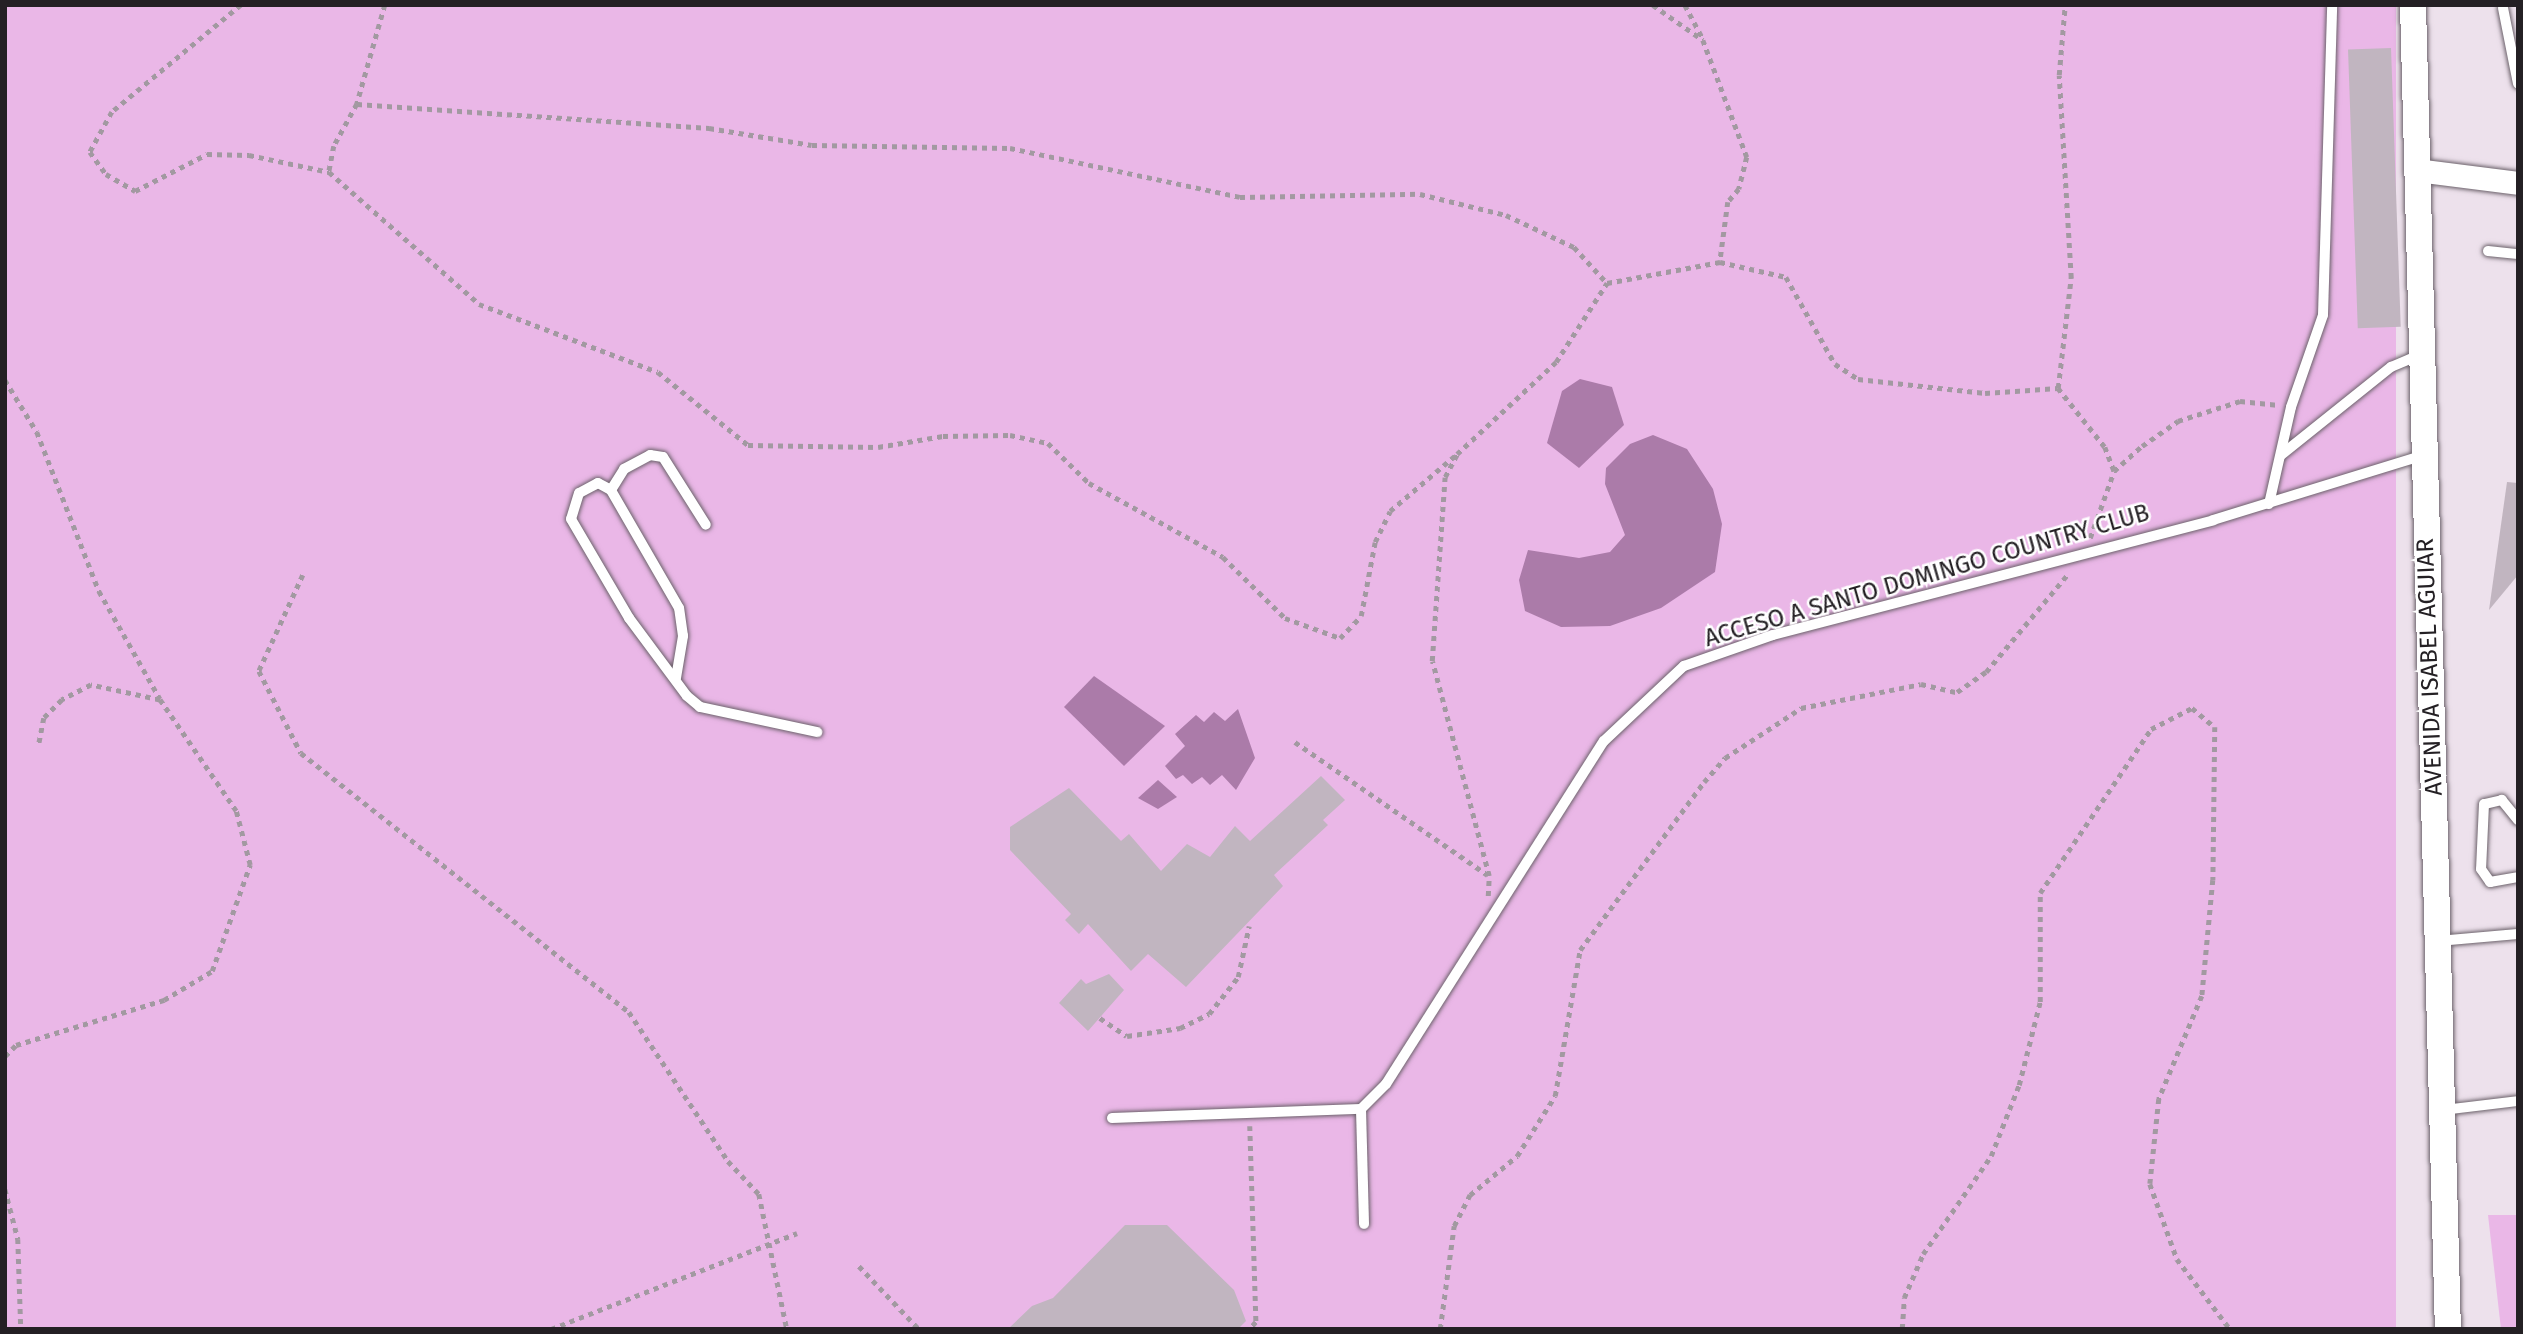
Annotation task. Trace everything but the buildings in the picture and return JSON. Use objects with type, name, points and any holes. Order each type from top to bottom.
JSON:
[{"type":"main road","name":"AVENIDA ISABEL AGUIAR","points":[[2413,5],[2448,1329]]},
{"type":"street","points":[[2417,170],[2518,183]]},
{"type":"lane","points":[[2269,504],[2291,407],[2323,315],[2332,5]]},
{"type":"lane","points":[[2503,8],[2518,84]]},
{"type":"lane","points":[[2488,251],[2518,254]]},
{"type":"lane","points":[[2281,456],[2391,367],[2422,354]]},
{"type":"lane","points":[[611,490],[624,469],[650,455],[663,457],[706,525]]},
{"type":"lane","name":"ACCESO A SANTO DOMINGO COUNTRY CLUB","points":[[1361,1109],[1386,1084],[1604,741],[1684,666],[1773,635],[2086,549],[2269,504],[2425,455]]},
{"type":"lane","points":[[676,678],[683,636],[679,608],[611,490],[598,483],[579,494],[571,519],[629,618],[676,678],[700,707],[817,732]]},
{"type":"lane","points":[[2518,820],[2502,800],[2484,804],[2482,869],[2490,882],[2518,877]]},
{"type":"lane","points":[[2438,941],[2518,934]]},
{"type":"lane","points":[[2442,1110],[2518,1101]]},
{"type":"lane","points":[[1112,1118],[1250,1118],[1361,1109],[1364,1224]]},
{"type":"path","points":[[241,5],[112,112],[90,152],[106,174],[135,191],[207,155],[248,155],[329,172],[479,304],[658,372],[748,445],[878,447],[943,436],[1010,435],[1048,443],[1089,483],[1223,557],[1285,618],[1340,638],[1361,616],[1375,542],[1390,511],[1457,454],[1556,362],[1607,283],[1720,262],[1786,277],[1835,364],[1858,379],[1985,393],[2058,388]]},
{"type":"path","points":[[329,172],[334,146],[357,104],[385,5]]},
{"type":"path","points":[[1653,5],[1703,40]]},
{"type":"path","points":[[1685,5],[1722,75],[1747,157],[1739,189],[1728,202],[1720,262]]},
{"type":"path","points":[[2065,5],[2059,75],[2071,278],[2058,388],[2105,447],[2114,471]]},
{"type":"path","points":[[357,104],[709,128],[812,145],[1010,148],[1240,197],[1420,194],[1506,215],[1574,247],[1607,283]]},
{"type":"path","points":[[5,380],[37,432],[99,591],[160,700],[236,811],[248,841],[250,864],[212,971],[164,1000],[16,1045],[5,1056]]},
{"type":"path","points":[[1440,1329],[1454,1226],[1470,1195],[1517,1156],[1555,1096],[1580,950],[1704,782],[1725,758],[1801,708],[1921,684],[1957,692],[1986,672],[2033,621],[2086,549],[2114,471],[2178,421],[2240,401],[2291,407]]},
{"type":"path","points":[[1295,742],[1489,876],[1432,661],[1445,477],[1457,454]]},
{"type":"path","points":[[303,575],[259,671],[302,752],[629,1012],[728,1161],[759,1194],[787,1329]]},
{"type":"path","points":[[40,744],[44,718],[91,685],[160,700]]},
{"type":"path","points":[[1902,1329],[1904,1298],[1923,1254],[1991,1156],[2019,1085],[2040,1002],[2040,892],[2151,729],[2192,708],[2214,727],[2213,880],[2202,996],[2159,1099],[2150,1184],[2177,1259],[2230,1329]]},
{"type":"path","points":[[1100,1018],[1127,1036],[1180,1028],[1209,1014],[1238,977],[1249,926]]},
{"type":"path","points":[[1250,1118],[1256,1322],[1250,1329]]},
{"type":"path","points":[[5,1189],[18,1239],[20,1329]]},
{"type":"path","points":[[551,1329],[797,1233]]},
{"type":"path","points":[[859,1266],[919,1329]]},
{"type":"shaded area","points":[[5,5],[2396,5],[2396,1329],[5,1329]]},
{"type":"shaded area","points":[[1580,379],[1612,387],[1624,425],[1579,468],[1547,443],[1562,391]]},
{"type":"shaded area","points":[[1653,435],[1687,449],[1713,489],[1722,524],[1715,572],[1661,608],[1610,626],[1561,627],[1525,611],[1519,580],[1528,550],[1579,558],[1610,552],[1625,535],[1605,484],[1606,468],[1630,444]]},
{"type":"shaded area","points":[[1094,676],[1165,726],[1124,766],[1064,707]]},
{"type":"shaded area","points":[[1238,709],[1255,758],[1236,790],[1222,775],[1210,785],[1202,777],[1192,784],[1183,775],[1176,779],[1165,766],[1185,746],[1175,734],[1196,715],[1204,722],[1214,712],[1225,721]]},
{"type":"shaded area","points":[[1158,780],[1177,797],[1158,809],[1138,798]]},
{"type":"shaded area","points":[[2488,1215],[2518,1215],[2518,1329],[2501,1329]]}]
